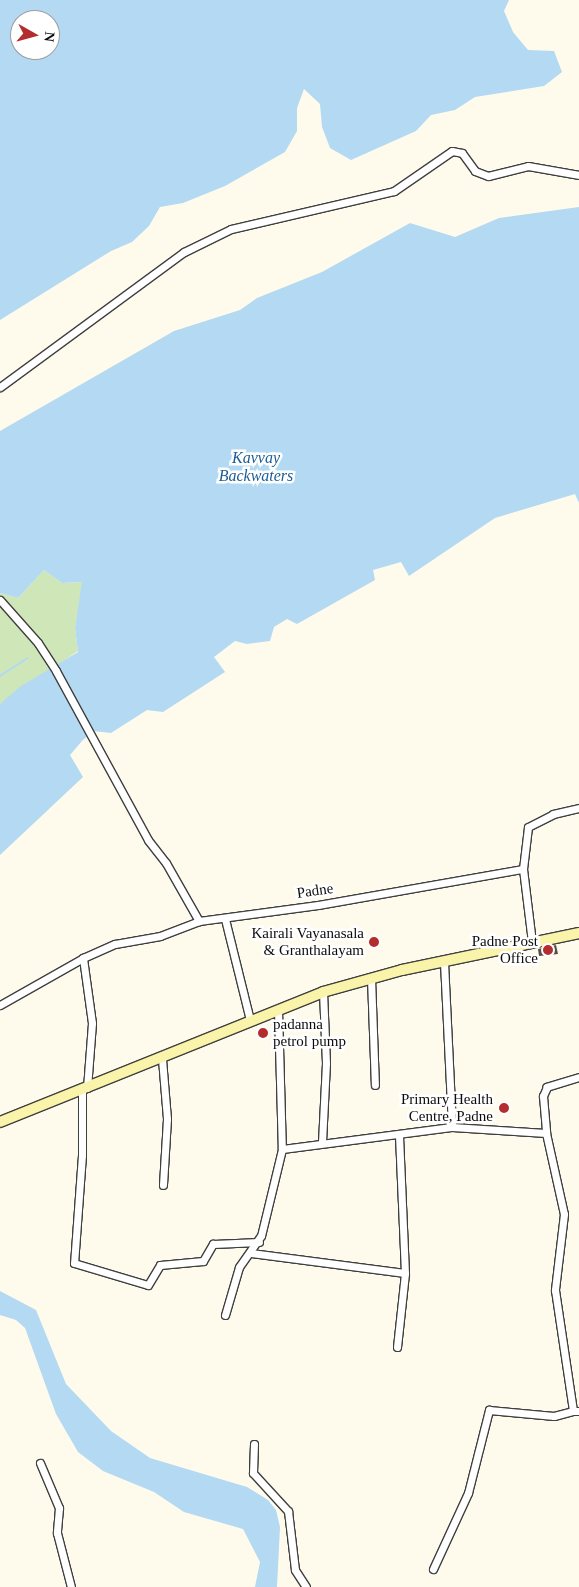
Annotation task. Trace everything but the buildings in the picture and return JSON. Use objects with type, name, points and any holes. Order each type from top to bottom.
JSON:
[{"type":"main road","points":[[0,1122],[162,1059],[250,1020],[323,992],[372,978],[579,933]]},
{"type":"street","points":[[0,387],[184,252],[231,229],[394,191],[452,151],[462,152],[475,171],[488,176],[528,166],[579,175]]},
{"type":"street","points":[[0,600],[38,643],[106,758],[148,840],[166,863],[199,921]]},
{"type":"street","points":[[532,942],[523,869],[528,827],[553,814],[579,808]]},
{"type":"street","name":"Padne","points":[[0,1005],[83,958],[115,944],[160,936],[199,921],[225,919],[254,911],[318,905],[523,869]]},
{"type":"street","points":[[225,919],[250,1020]]},
{"type":"street","points":[[83,958],[92,1023],[84,1089],[82,1155],[74,1263],[148,1285],[160,1265],[203,1261],[213,1244],[259,1242]]},
{"type":"street","points":[[444,962],[452,1127]]},
{"type":"street","points":[[372,978],[375,1085]]},
{"type":"street","points":[[322,1142],[326,1063],[323,992]]},
{"type":"street","points":[[225,1316],[239,1266],[259,1242],[282,1149],[278,1010]]},
{"type":"street","points":[[162,1059],[166,1119],[163,1185]]},
{"type":"street","points":[[433,1569],[468,1493],[489,1410],[554,1416],[576,1411],[555,1290],[564,1214],[546,1133],[543,1096],[547,1088],[579,1077]]},
{"type":"street","points":[[282,1149],[322,1142],[452,1127],[546,1133]]},
{"type":"street","points":[[397,1347],[405,1273],[399,1134]]},
{"type":"street","points":[[251,1253],[405,1273]]},
{"type":"street","points":[[254,1444],[253,1473],[288,1510],[295,1570],[306,1587]]},
{"type":"street","points":[[40,1463],[59,1508],[57,1533],[71,1587]]},
{"type":"green space","points":[[44,570],[62,583],[83,582],[75,628],[78,651],[0,704],[0,593],[18,598]]},
{"type":"water","points":[[0,0],[509,0],[504,11],[513,32],[528,50],[554,51],[562,72],[544,86],[475,97],[455,110],[431,115],[416,131],[351,160],[330,148],[322,127],[320,104],[304,89],[297,108],[297,131],[285,152],[225,186],[183,203],[160,207],[149,226],[132,242],[111,251],[0,320]]},
{"type":"water","name":"Kavvay Backwaters","points":[[579,207],[579,503],[575,494],[495,518],[409,576],[401,562],[373,570],[375,580],[297,624],[287,619],[274,627],[270,641],[247,644],[235,641],[214,657],[225,672],[163,712],[147,710],[111,733],[93,731],[82,741],[70,755],[83,777],[0,855],[0,704],[21,686],[78,652],[75,628],[82,582],[62,583],[44,570],[18,598],[0,593],[0,431],[174,331],[240,310],[257,298],[322,272],[410,223],[455,237],[499,218]]},
{"type":"water","points":[[0,1291],[36,1310],[66,1384],[111,1431],[150,1458],[247,1487],[268,1500],[276,1510],[280,1527],[277,1587],[255,1587],[260,1562],[243,1529],[184,1512],[154,1492],[103,1471],[78,1452],[56,1414],[25,1328],[16,1320],[0,1315]]},
{"type":"waterway","points":[[0,676],[28,658]]},
{"type":"place","name":"Kairali Vayanasala & Granthalayam","points":[[374,942]]},
{"type":"place","name":"Padne Post Office","points":[[548,950]]},
{"type":"place","name":"padanna petrol pump","points":[[263,1033]]},
{"type":"place","name":"Primary Health Centre, Padne","points":[[504,1108]]}]
